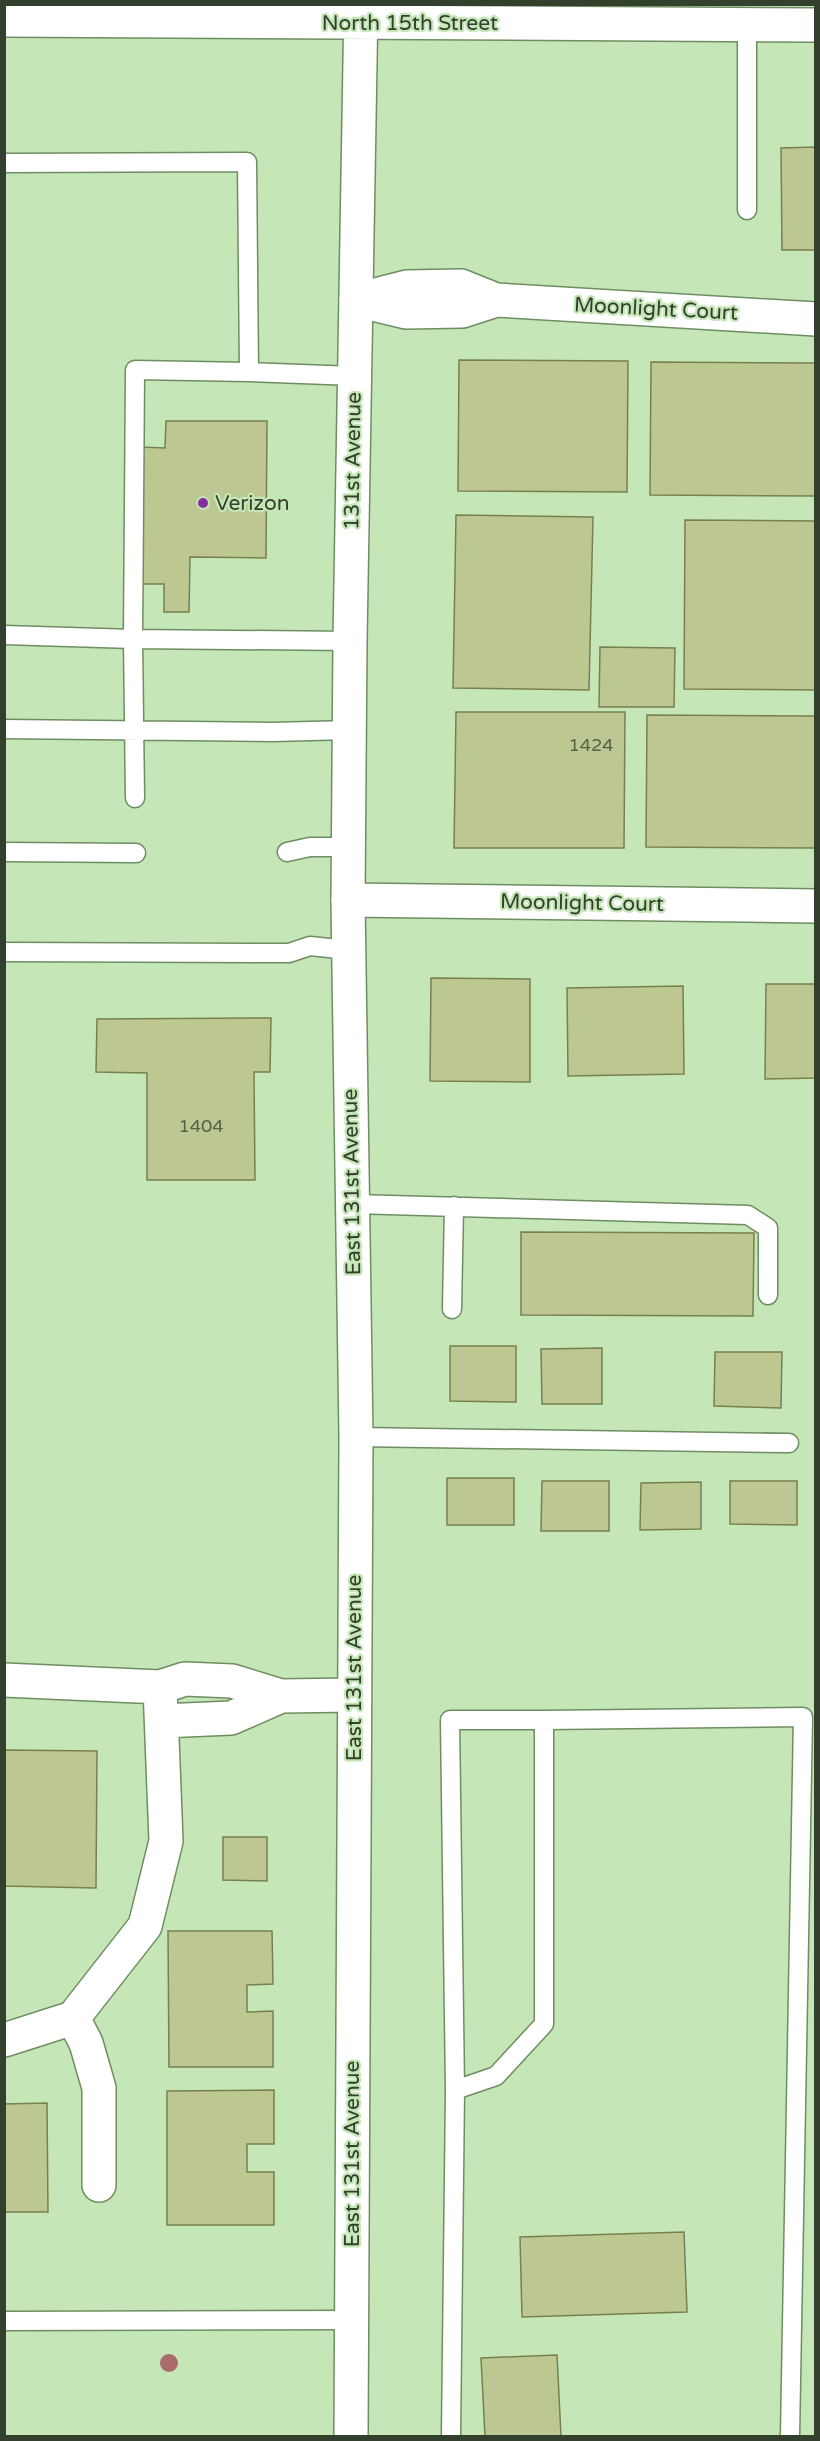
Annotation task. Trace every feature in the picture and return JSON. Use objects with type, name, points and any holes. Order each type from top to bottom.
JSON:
[{"type":"street","name":"North 15th Street","points":[[4,20],[360,13],[595,14],[747,25],[816,25]]},
{"type":"street","name":"131st Avenue","points":[[348,900],[360,13]]},
{"type":"street","name":"Moonlight Court","points":[[356,300],[407,287],[461,286],[496,300],[816,319]]},
{"type":"street","name":"Moonlight Court","points":[[348,900],[816,906]]},
{"type":"street","name":"East 131st Avenue","points":[[348,900],[356,1437],[351,2436]]},
{"type":"street","points":[[4,1680],[160,1687],[184,1679],[232,1681],[281,1696],[353,1695]]},
{"type":"street","points":[[4,2040],[73,2018],[144,1926],[166,1841],[160,1687]]},
{"type":"street","points":[[162,1722],[231,1718],[281,1696]]},
{"type":"street","points":[[73,2018],[86,2043],[99,2088],[99,2185]]},
{"type":"lane","points":[[747,25],[747,210]]},
{"type":"lane","points":[[4,163],[247,162],[249,372]]},
{"type":"lane","points":[[135,798],[133,639],[135,370],[355,376]]},
{"type":"lane","points":[[4,635],[350,641]]},
{"type":"lane","points":[[4,729],[272,732],[350,729]]},
{"type":"lane","points":[[287,852],[310,847],[349,847]]},
{"type":"lane","points":[[4,852],[136,853]]},
{"type":"lane","points":[[4,952],[289,953],[310,946],[348,950]]},
{"type":"lane","points":[[353,1204],[748,1215],[768,1228],[768,1295]]},
{"type":"lane","points":[[452,1309],[454,1206]]},
{"type":"lane","points":[[356,1437],[789,1443]]},
{"type":"lane","points":[[451,2436],[455,2090],[450,1720],[803,1717],[790,2436]]},
{"type":"lane","points":[[455,2090],[496,2076],[544,2025],[544,1720]]},
{"type":"lane","points":[[4,2321],[351,2320]]},
{"type":"building","points":[[816,147],[816,250],[782,250],[781,148]]},
{"type":"building","points":[[459,360],[628,361],[627,492],[458,491]]},
{"type":"building","points":[[651,362],[816,363],[816,496],[650,495]]},
{"type":"building","name":"Verizon","points":[[166,421],[267,421],[266,558],[190,557],[189,612],[164,612],[164,584],[139,584],[140,447],[165,448]]},
{"type":"building","points":[[456,515],[593,517],[589,690],[453,688]]},
{"type":"building","points":[[685,520],[816,521],[816,690],[684,689]]},
{"type":"building","points":[[600,647],[675,648],[674,707],[599,707]]},
{"type":"building","points":[[456,712],[625,712],[624,848],[454,848]]},
{"type":"building","points":[[647,715],[816,716],[816,848],[646,847]]},
{"type":"building","points":[[431,978],[530,979],[530,1082],[430,1081]]},
{"type":"building","points":[[766,984],[816,984],[816,1078],[765,1079]]},
{"type":"building","points":[[683,986],[684,1074],[568,1076],[567,988]]},
{"type":"building","points":[[271,1018],[270,1072],[254,1072],[255,1180],[147,1180],[147,1073],[96,1072],[97,1019]]},
{"type":"building","points":[[521,1232],[754,1233],[753,1316],[521,1315]]},
{"type":"building","points":[[450,1346],[516,1346],[516,1402],[450,1401]]},
{"type":"building","points":[[602,1348],[602,1404],[542,1404],[541,1349]]},
{"type":"building","points":[[715,1352],[782,1352],[781,1408],[714,1406]]},
{"type":"building","points":[[447,1478],[514,1478],[514,1525],[447,1525]]},
{"type":"building","points":[[542,1481],[609,1481],[609,1531],[541,1531]]},
{"type":"building","points":[[730,1481],[797,1481],[797,1525],[730,1524]]},
{"type":"building","points":[[701,1482],[701,1529],[640,1530],[641,1483]]},
{"type":"building","points":[[4,1750],[97,1751],[96,1888],[4,1886]]},
{"type":"building","points":[[223,1837],[267,1837],[267,1881],[223,1880]]},
{"type":"building","points":[[168,1931],[272,1931],[273,1984],[247,1985],[247,2012],[273,2011],[273,2067],[169,2067]]},
{"type":"building","points":[[274,2090],[274,2144],[247,2144],[247,2172],[274,2172],[274,2225],[167,2225],[167,2091]]},
{"type":"building","points":[[47,2103],[48,2212],[4,2212],[4,2104]]},
{"type":"building","points":[[684,2232],[687,2312],[522,2317],[520,2237]]},
{"type":"building","points":[[557,2355],[561,2436],[485,2436],[481,2358]]},
{"type":"place","name":"Verizon","points":[[203,503]]}]
